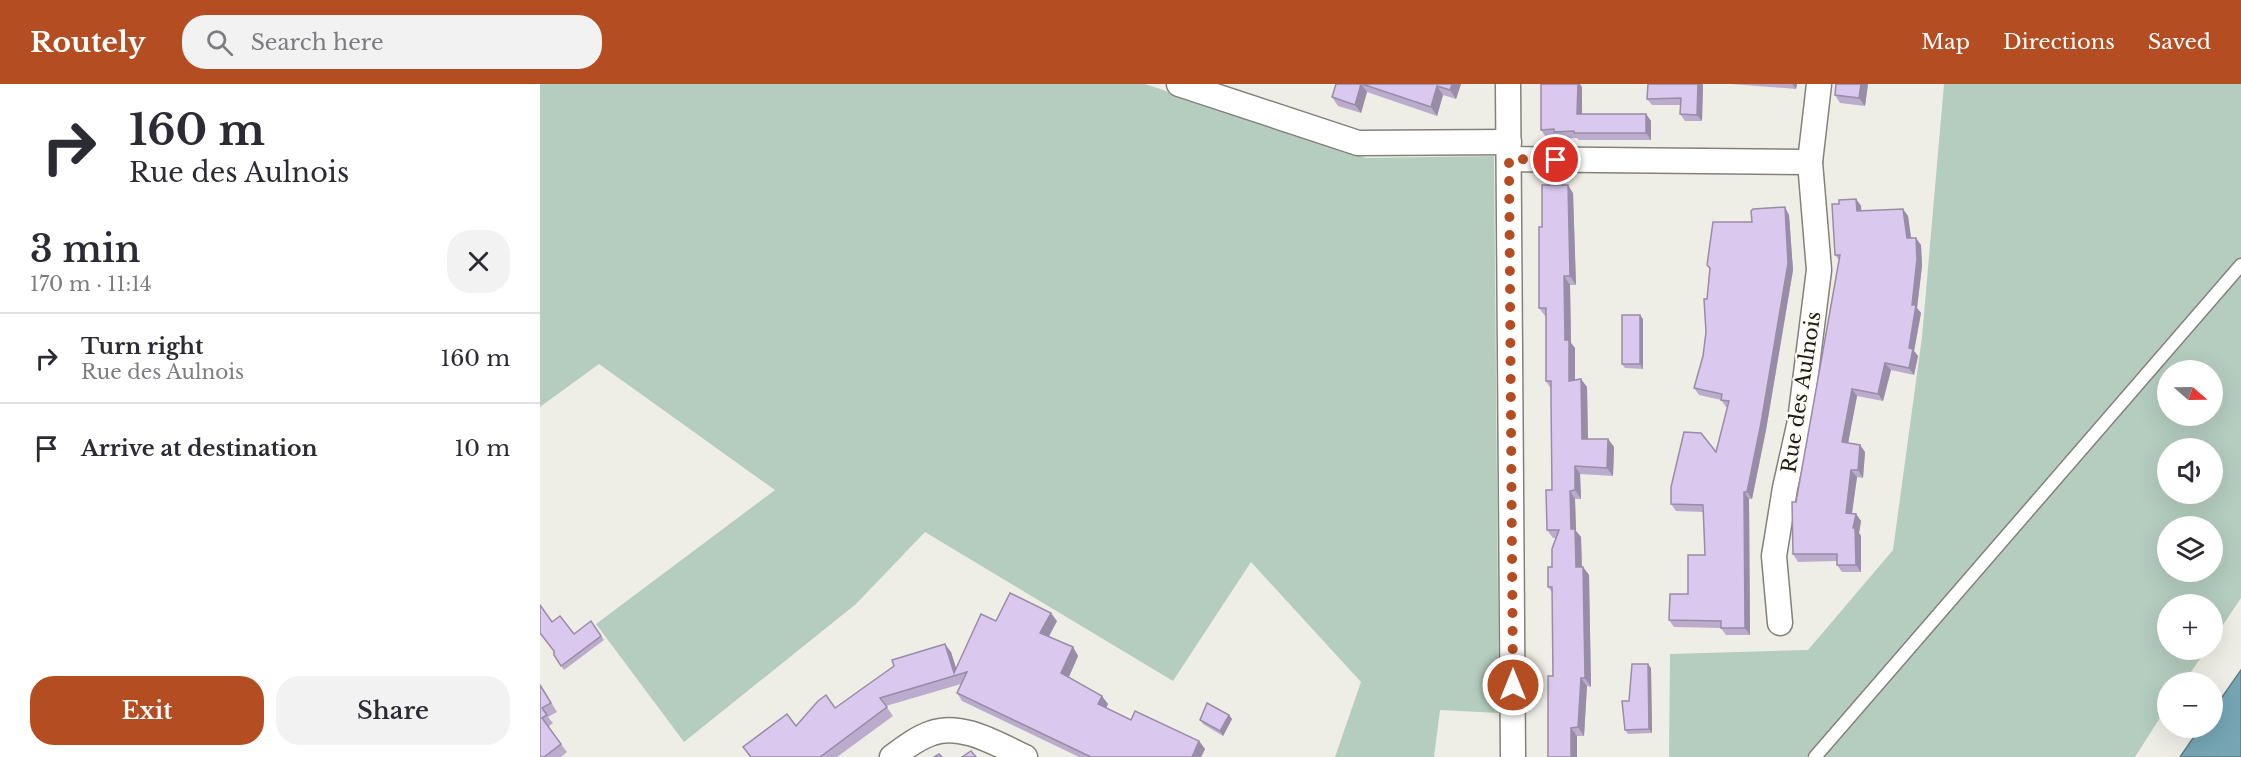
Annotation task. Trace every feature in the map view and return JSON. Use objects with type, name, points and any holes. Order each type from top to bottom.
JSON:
[{"type":"street","points":[[1179,84],[1358,144],[1810,162]]},
{"type":"street","points":[[1508,84],[1513,757]]},
{"type":"street","name":"Rue des Aulnois","points":[[1780,623],[1774,556],[1785,488],[1800,421],[1819,270],[1810,162],[1819,84]]},
{"type":"street","points":[[891,757],[933,732],[953,730],[974,735],[1025,757]]},
{"type":"lane","points":[[1815,757],[2241,265]]},
{"type":"green space","points":[[540,84],[1145,84],[1366,158],[1494,156],[1499,713],[1440,710],[1434,757],[1335,757],[1361,682],[1251,562],[1173,681],[925,532],[856,604],[684,742],[596,624],[775,490],[599,364],[540,407]]},
{"type":"green space","points":[[1944,84],[2241,84],[2241,598],[2223,625],[2223,594],[2157,594],[2157,660],[2199,660],[2191,672],[2157,672],[2157,723],[2135,757],[1822,757],[2111,406],[1809,757],[1669,757],[1670,654],[1808,650],[1893,550],[1922,337]]},
{"type":"water","points":[[2241,670],[2241,757],[2180,757],[2193,738],[2223,738],[2223,696]]},
{"type":"building","points":[[1336,84],[1361,84],[1355,105],[1332,97]]},
{"type":"building","points":[[1362,84],[1452,84],[1450,90],[1437,86],[1431,107]]},
{"type":"building","points":[[1541,84],[1578,84],[1577,114],[1646,114],[1646,133],[1574,133],[1574,131],[1554,132],[1554,129],[1541,130]]},
{"type":"building","points":[[1648,84],[1698,84],[1697,115],[1680,114],[1681,98],[1647,99]]},
{"type":"building","points":[[1836,84],[1861,84],[1859,98],[1835,95]]},
{"type":"building","points":[[1542,185],[1568,185],[1570,276],[1564,276],[1565,340],[1569,340],[1569,381],[1581,379],[1582,439],[1608,439],[1607,468],[1575,466],[1575,490],[1570,491],[1571,529],[1575,529],[1576,567],[1583,567],[1585,678],[1581,678],[1578,727],[1571,728],[1571,757],[1548,757],[1548,676],[1553,676],[1552,587],[1548,587],[1548,567],[1552,567],[1552,549],[1559,530],[1547,530],[1546,490],[1552,490],[1551,381],[1546,381],[1546,308],[1539,308],[1539,227],[1542,227]]},
{"type":"building","points":[[1856,199],[1857,211],[1903,209],[1907,238],[1916,238],[1917,259],[1912,305],[1916,305],[1909,348],[1913,349],[1909,368],[1885,363],[1878,394],[1852,389],[1842,442],[1860,445],[1858,470],[1851,470],[1846,513],[1856,514],[1853,528],[1855,528],[1856,565],[1837,565],[1837,554],[1793,554],[1792,502],[1796,502],[1840,255],[1835,255],[1832,204],[1839,204],[1839,200]]},
{"type":"building","points":[[1785,207],[1788,263],[1761,423],[1747,492],[1744,492],[1745,628],[1721,628],[1721,621],[1669,620],[1670,594],[1688,594],[1688,555],[1705,555],[1703,505],[1671,504],[1671,487],[1684,432],[1701,433],[1716,452],[1729,401],[1721,400],[1722,394],[1694,388],[1703,356],[1706,332],[1704,299],[1707,299],[1710,268],[1707,265],[1713,222],[1752,222],[1751,211],[1753,209]]},
{"type":"building","points":[[1622,315],[1640,315],[1640,364],[1622,364]]},
{"type":"building","points":[[1010,593],[1051,613],[1040,633],[1073,647],[1061,673],[1102,696],[1098,704],[1131,720],[1135,711],[1199,741],[1192,757],[1091,757],[957,693],[967,672],[880,698],[887,707],[820,757],[751,757],[743,747],[787,714],[796,726],[826,695],[835,708],[894,666],[892,660],[945,644],[954,673],[981,614],[996,621]]},
{"type":"building","points":[[540,605],[552,622],[560,616],[574,634],[591,621],[601,636],[561,666],[554,651],[540,633]]},
{"type":"building","points":[[1632,664],[1648,664],[1649,729],[1625,730],[1622,701],[1629,701]]},
{"type":"building","points":[[540,685],[551,703],[542,708],[547,715],[542,718],[561,744],[544,757],[540,757]]},
{"type":"building","points":[[1207,703],[1229,715],[1220,731],[1200,720]]},
{"type":"building","points":[[971,751],[976,757],[962,757]]},
{"type":"route","points":[[1513,685],[1509,159],[1556,160]]}]
